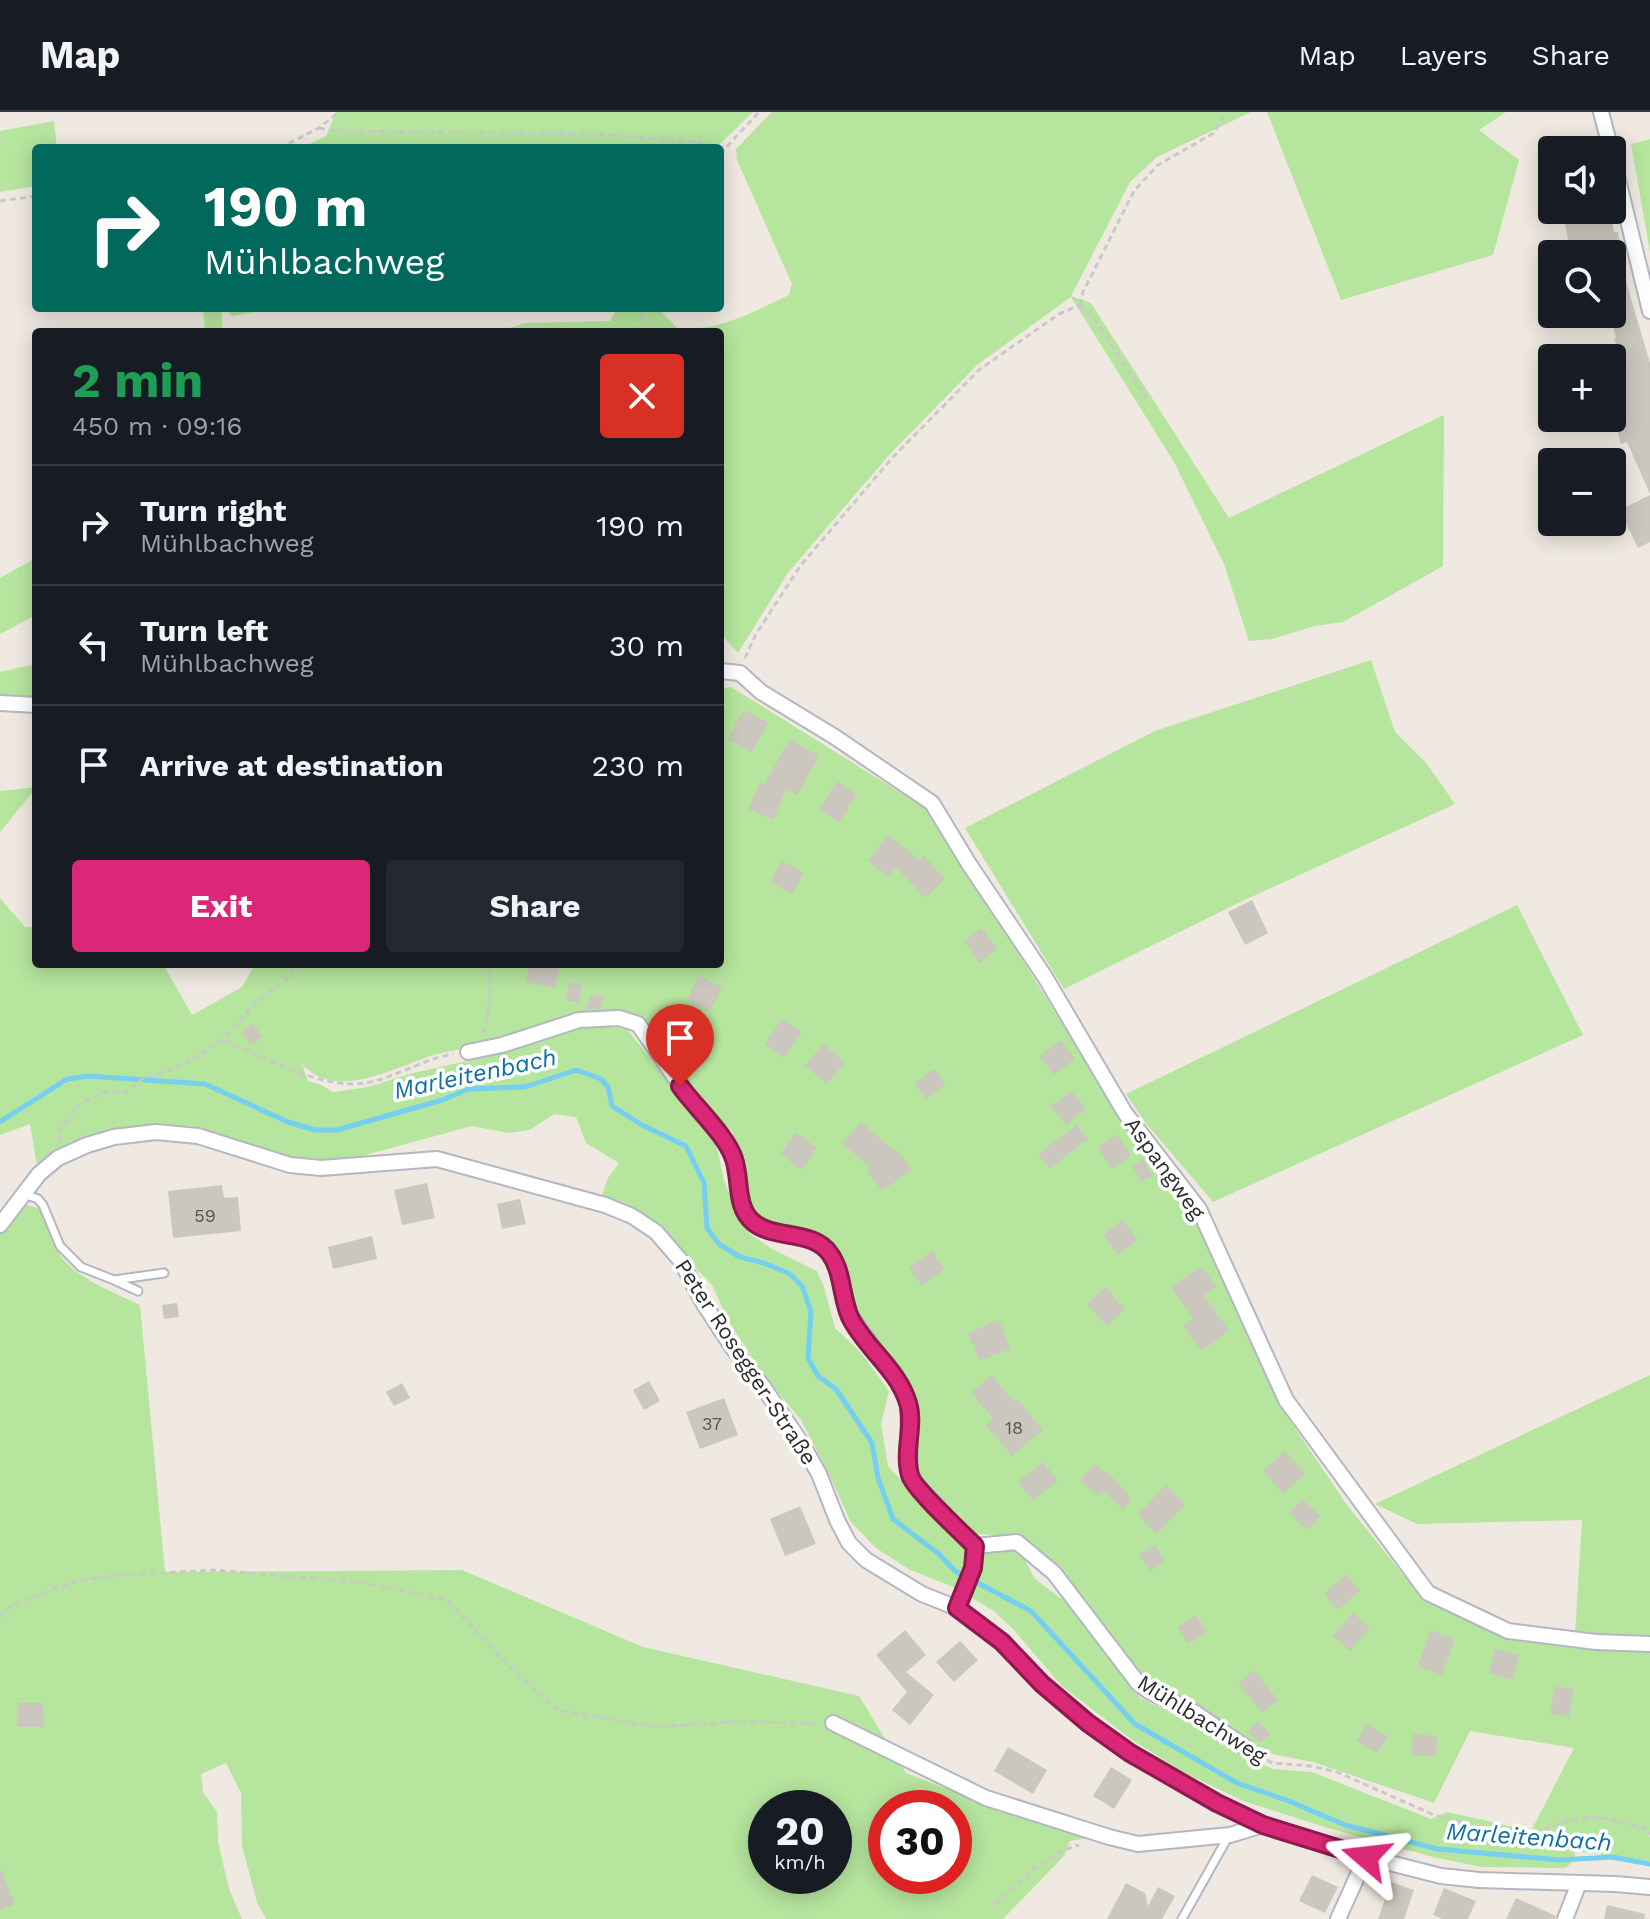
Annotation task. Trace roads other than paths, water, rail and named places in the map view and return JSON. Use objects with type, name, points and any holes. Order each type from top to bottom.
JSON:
[{"type":"street","points":[[1601,112],[1607,136]]},
{"type":"street","points":[[1626,214],[1650,311]]},
{"type":"street","name":"Aspangweg","points":[[724,671],[740,673],[761,692],[835,737],[932,803],[1045,977],[1125,1113],[1199,1209],[1286,1400],[1428,1593],[1508,1631],[1596,1642],[1650,1644]]},
{"type":"street","points":[[0,703],[32,705]]},
{"type":"street","points":[[468,1052],[579,1020],[619,1018],[638,1024],[734,1158],[740,1198],[747,1216],[762,1228],[817,1243],[830,1253],[850,1315],[898,1382],[908,1403],[910,1478],[975,1546],[973,1568],[957,1608]]},
{"type":"street","name":"Peter Rosegger-Straße","points":[[0,1225],[39,1174],[58,1158],[114,1137],[156,1132],[198,1136],[290,1165],[321,1168],[437,1159],[605,1205],[632,1216],[656,1232],[681,1261],[732,1347],[802,1444],[819,1474],[849,1543],[866,1560],[922,1594],[957,1608],[1002,1642],[1042,1684],[1088,1723],[1130,1753],[1263,1825],[1366,1857],[1441,1876],[1650,1887]]},
{"type":"street","name":"Mühlbachweg","points":[[975,1546],[1017,1542],[1062,1583],[1138,1683],[1150,1692],[1194,1712],[1245,1747]]},
{"type":"street","points":[[833,1723],[986,1798],[1138,1844],[1230,1835],[1263,1825]]},
{"type":"street","points":[[1338,1919],[1366,1857]]},
{"type":"street","points":[[1565,1919],[1579,1883]]},
{"type":"lane","points":[[24,1194],[38,1199],[43,1205],[60,1246],[74,1261],[138,1291]]},
{"type":"lane","points":[[114,1280],[164,1273]]},
{"type":"lane","points":[[1182,1919],[1230,1835]]},
{"type":"waterway","name":"Marleitenbach","points":[[0,1122],[67,1079],[89,1076],[205,1084],[288,1122],[315,1130],[337,1130],[442,1100],[469,1089],[525,1087],[576,1070],[601,1079],[608,1087],[612,1106],[642,1125],[686,1146],[704,1183],[707,1228],[719,1244],[740,1257],[790,1274],[802,1286],[811,1311],[808,1358],[818,1376],[836,1389],[872,1443],[878,1478],[893,1519],[939,1554],[955,1571],[1031,1611],[1135,1724],[1237,1783],[1345,1825],[1438,1849],[1560,1860],[1612,1857],[1650,1864]]}]
